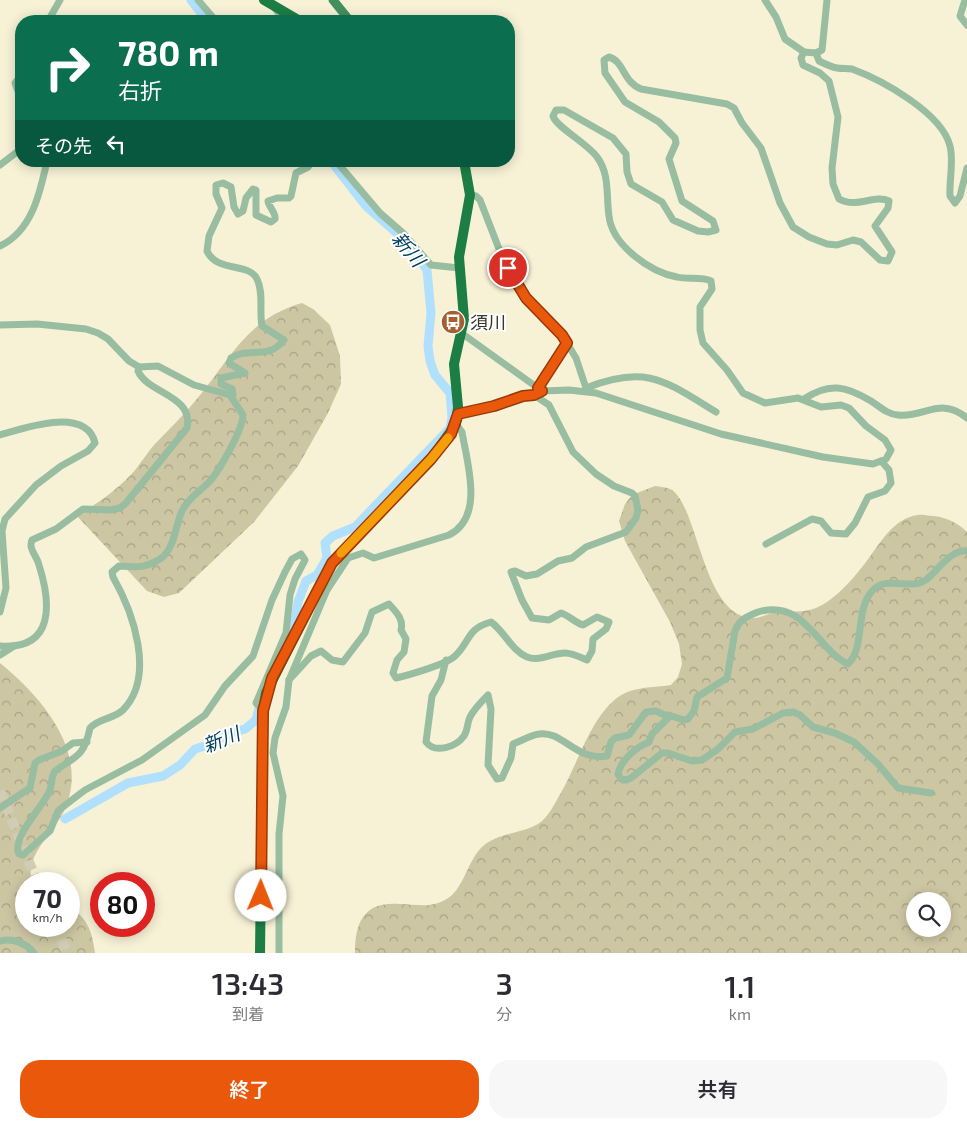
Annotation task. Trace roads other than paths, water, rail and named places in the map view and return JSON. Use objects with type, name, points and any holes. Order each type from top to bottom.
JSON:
[{"type":"highway","points":[[269,2],[290,15]]},
{"type":"highway","points":[[260,953],[263,711],[272,678],[290,635],[332,563],[431,459],[457,419],[454,364],[464,319],[459,268],[470,195],[465,167]]},
{"type":"main road","points":[[333,0],[345,15]]},
{"type":"street","points":[[51,15],[60,0]]},
{"type":"street","points":[[198,0],[211,15]]},
{"type":"street","points":[[765,0],[776,17],[785,39],[804,52],[816,53],[822,50],[827,0]]},
{"type":"street","points":[[965,0],[960,16],[967,25]]},
{"type":"street","points":[[269,2],[279,15]]},
{"type":"street","points":[[586,389],[721,434],[801,454],[867,464],[882,462],[890,454],[890,446],[885,440],[866,426],[849,408],[841,405],[821,407],[804,399],[793,398],[765,403],[757,401],[739,389],[727,370],[705,347],[700,330],[700,307],[712,289],[710,281],[667,274],[647,264],[622,244],[610,226],[607,187],[602,165],[589,148],[560,127],[553,116],[556,110],[564,110],[610,135],[626,154],[627,172],[634,187],[662,202],[673,220],[690,228],[708,232],[716,230],[713,221],[684,204],[678,194],[669,158],[676,143],[675,138],[659,122],[625,102],[605,73],[604,60],[609,57],[616,60],[629,82],[641,89],[727,104],[734,108],[742,123],[761,148],[777,197],[793,227],[809,237],[827,244],[837,245],[853,240],[862,242],[880,260],[888,261],[892,252],[875,226],[888,208],[889,201],[884,198],[853,204],[844,202],[836,194],[832,168],[838,128],[836,110],[829,81],[820,73],[803,65],[801,58],[804,52]]},
{"type":"street","points":[[816,53],[819,61],[835,68],[851,69],[890,88],[911,100],[934,120],[944,132],[950,146],[950,196],[955,203],[960,196],[967,168]]},
{"type":"street","points":[[0,165],[15,154]]},
{"type":"street","points":[[0,246],[20,230],[35,208],[45,167]]},
{"type":"street","points":[[230,395],[233,395],[232,389],[221,384],[221,378],[245,372],[231,366],[229,363],[231,358],[244,352],[264,353],[284,340],[262,326],[259,286],[254,274],[249,271],[224,266],[208,255],[206,246],[222,208],[215,189],[216,185],[223,183],[231,188],[234,207],[238,214],[244,211],[249,192],[252,189],[256,190],[256,215],[271,222],[276,216],[268,201],[291,196],[296,173],[308,167]]},
{"type":"street","points":[[341,167],[380,213],[411,241],[431,266],[459,268]]},
{"type":"street","points":[[470,195],[476,196],[480,200],[501,254],[520,291],[562,335],[576,358],[586,389]]},
{"type":"street","points":[[0,326],[14,323],[86,329],[108,339],[129,360],[139,367],[158,366],[183,381],[230,395],[242,410],[242,428],[212,479],[182,510],[167,552],[160,559],[136,569],[119,566],[112,572],[112,577],[133,619],[138,646],[139,682],[133,698],[122,711],[93,724],[90,728],[87,742],[78,757],[61,766],[52,775],[50,788],[44,801],[33,812],[18,845],[21,855],[50,831],[58,811],[85,790],[142,760],[205,715],[225,686],[253,656],[272,600],[285,572],[292,559],[301,554],[305,560],[295,579],[290,595],[290,635]]},
{"type":"street","points":[[460,332],[540,390],[586,389],[622,377],[649,376],[673,386],[716,412]]},
{"type":"street","points":[[279,953],[279,834],[283,796],[273,753],[277,729],[286,707],[289,680],[327,590],[348,558],[363,553],[374,558],[459,530],[467,519],[472,491],[462,432],[457,419],[523,396],[534,395],[540,390],[567,343]]},
{"type":"street","points":[[0,655],[14,646],[37,636],[46,622],[47,600],[39,564],[31,545],[32,540],[56,529],[83,509],[120,508],[126,504],[187,428],[186,417],[181,406],[170,395],[145,382],[138,372],[139,367]]},
{"type":"street","points":[[804,399],[820,389],[841,388],[896,415],[907,415],[937,408],[953,409],[967,418]]},
{"type":"street","points":[[289,680],[310,656],[321,650],[332,660],[343,662],[365,633],[372,612],[389,604],[398,613],[403,624],[401,630],[406,639],[404,652],[397,660],[393,673],[396,678],[427,670],[454,658],[475,628],[491,622],[501,629],[520,653],[528,657],[535,659],[566,653],[587,660],[592,651],[593,639],[606,629],[608,622],[597,617],[583,625],[574,622],[570,616],[561,613],[549,620],[532,618],[514,583],[511,572],[515,570],[529,576],[537,574],[558,561],[572,558],[586,547],[626,532],[636,518],[638,510],[635,496],[596,474],[573,452],[548,404],[534,395]]},
{"type":"street","points":[[0,435],[34,424],[54,422],[83,426],[94,436],[95,443],[88,451],[61,466],[36,485],[5,519],[2,531],[6,588],[0,612]]},
{"type":"street","points":[[766,544],[812,519],[820,521],[831,533],[846,534],[855,523],[868,497],[885,490],[891,483],[888,470],[882,462]]},
{"type":"street","points":[[931,793],[898,788],[878,764],[846,737],[813,727],[800,715],[789,712],[753,729],[734,732],[718,749],[702,760],[692,761],[668,752],[662,753],[631,778],[621,779],[618,774],[622,764],[639,746],[649,742],[652,734],[669,717],[668,715],[684,720],[688,719],[694,711],[697,697],[727,678],[735,631],[737,626],[750,615],[772,610],[793,615],[809,625],[828,647],[848,664],[854,655],[861,615],[872,591],[886,583],[922,582],[952,556],[960,551],[967,551]]},
{"type":"street","points":[[0,646],[14,646]]},
{"type":"street","points":[[446,660],[441,680],[432,696],[426,742],[434,748],[442,748],[460,740],[467,731],[470,717],[488,695],[491,709],[488,766],[497,779],[502,778],[511,758],[514,744],[537,734],[546,734],[586,756],[597,758],[607,756],[611,742],[615,738],[629,735],[646,712],[656,710],[669,717]]},
{"type":"street","points":[[0,808],[30,788],[35,763],[62,751],[73,743],[87,742]]},
{"type":"street","points":[[0,942],[12,940],[20,942],[29,946],[34,953]]},
{"type":"waterway","name":"新川","points":[[191,0],[202,15]]},
{"type":"waterway","name":"新川","points":[[285,642],[295,620],[298,602],[306,581],[317,575],[327,558],[325,543],[333,536],[355,527],[450,428],[452,418],[450,393],[435,375],[430,361],[428,346],[431,313],[427,270],[405,240],[366,206],[336,167]]},
{"type":"waterway","name":"新川","points":[[65,819],[128,783],[163,776],[180,765],[195,749],[245,729],[256,720],[261,700]]},
{"type":"tunnel","points":[[0,791],[33,872]]},
{"type":"tunnel","points":[[60,937],[67,953]]},
{"type":"place","name":"須川","points":[[453,322]]}]
